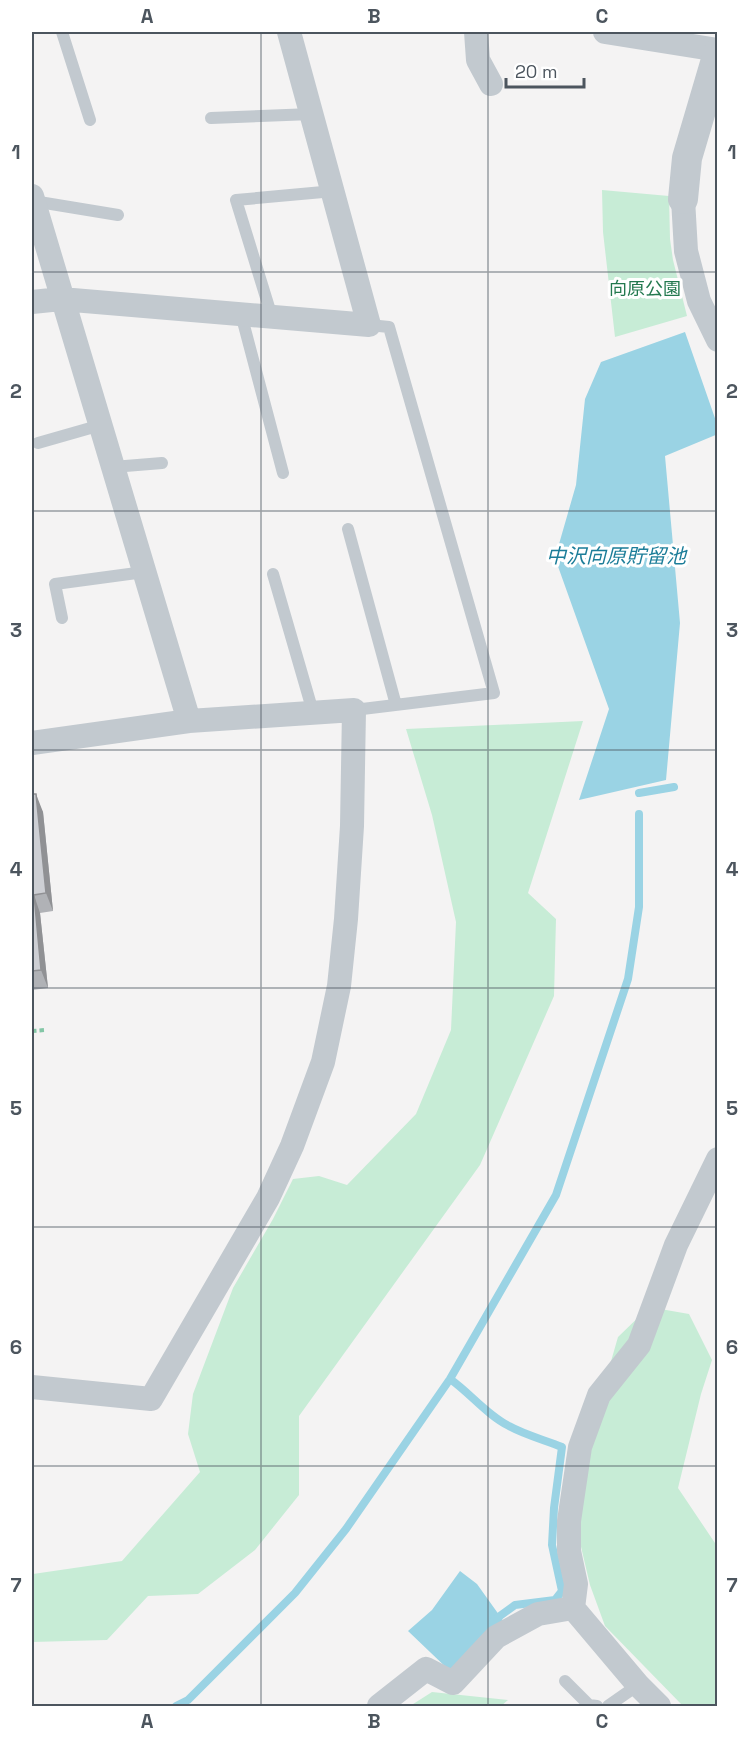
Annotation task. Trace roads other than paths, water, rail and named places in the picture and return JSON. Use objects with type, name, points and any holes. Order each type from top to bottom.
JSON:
[{"type":"street","points":[[32,302],[61,299],[369,325],[289,32]]},
{"type":"street","points":[[477,32],[478,60],[491,84]]},
{"type":"street","points":[[605,32],[717,51],[687,158],[683,199],[686,251],[699,301],[717,340]]},
{"type":"street","points":[[32,199],[189,721]]},
{"type":"street","points":[[32,743],[189,721],[354,710],[352,826],[339,986],[323,1062],[292,1146],[268,1198],[152,1399],[32,1387]]},
{"type":"street","points":[[660,1707],[638,1685],[573,1608],[576,1584],[568,1551],[569,1521],[580,1447],[599,1395],[639,1345],[676,1245],[717,1159]]},
{"type":"street","points":[[379,1707],[426,1669],[453,1683],[496,1637],[537,1614],[573,1608]]},
{"type":"lane","points":[[62,32],[90,120]]},
{"type":"lane","points":[[211,118],[312,114]]},
{"type":"lane","points":[[272,317],[236,200],[334,191]]},
{"type":"lane","points":[[32,199],[118,214]]},
{"type":"lane","points":[[241,314],[283,473]]},
{"type":"lane","points":[[354,710],[494,693],[389,327],[369,325]]},
{"type":"lane","points":[[38,443],[101,425]]},
{"type":"lane","points":[[113,467],[162,463]]},
{"type":"lane","points":[[348,529],[396,705]]},
{"type":"lane","points":[[62,618],[55,584],[144,572]]},
{"type":"lane","points":[[273,574],[313,712]]},
{"type":"lane","points":[[565,1681],[589,1705],[597,1707]]},
{"type":"lane","points":[[608,1707],[638,1685]]},
{"type":"water","name":"中沢向原貯留池","points":[[685,332],[717,424],[718,434],[665,456],[680,623],[666,780],[579,800],[609,709],[555,558],[576,485],[585,399],[601,362]]},
{"type":"water","points":[[460,1571],[477,1584],[507,1626],[453,1674],[408,1631],[432,1610]]},
{"type":"waterway","points":[[639,793],[674,787]]},
{"type":"waterway","points":[[176,1706],[188,1700],[295,1593],[346,1529],[450,1379],[556,1195],[628,979],[639,907],[639,814]]},
{"type":"waterway","points":[[450,1379],[501,1421],[522,1432],[562,1447],[552,1545],[562,1591],[555,1600],[515,1605],[493,1621]]},
{"type":"park label","name":"向原公園","points":[[645,288]]}]
